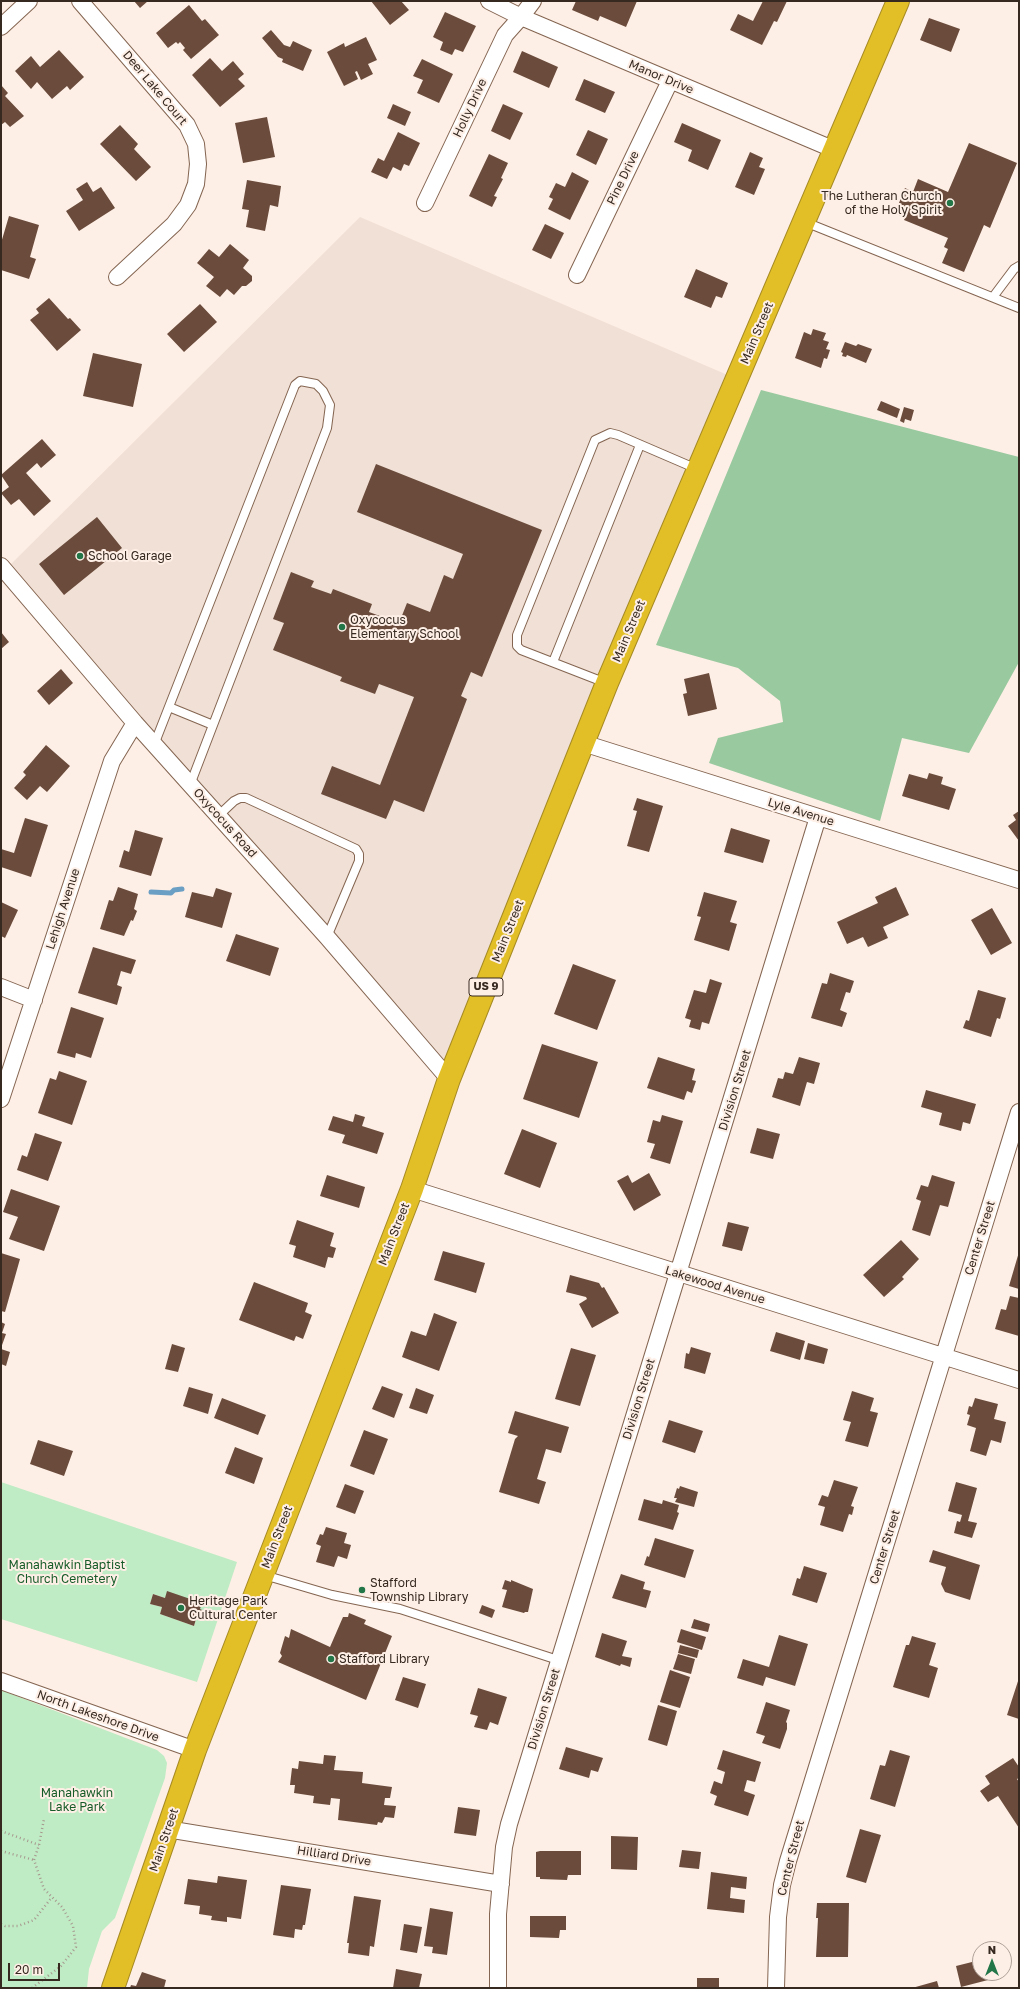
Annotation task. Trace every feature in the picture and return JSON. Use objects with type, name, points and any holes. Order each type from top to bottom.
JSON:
[{"type":"highway","name":"Main Street","points":[[113,1988],[195,1750],[412,1189],[449,1080],[607,683],[898,1]]},
{"type":"street","points":[[1,27],[29,1]]},
{"type":"street","name":"Deer Lake Court","points":[[80,1],[187,125],[196,144],[198,164],[196,184],[188,205],[174,224],[117,277]]},
{"type":"street","name":"Manor Drive","points":[[489,1],[521,17],[835,150]]},
{"type":"street","name":"Holly Drive","points":[[425,203],[505,35],[533,1]]},
{"type":"street","name":"Pine Drive","points":[[577,275],[670,81]]},
{"type":"street","name":"Oxycocus Road","points":[[1,566],[154,745],[327,937],[449,1080]]},
{"type":"street","name":"Lehigh Avenue","points":[[1,1100],[112,761],[135,723]]},
{"type":"street","name":"Lyle Avenue","points":[[583,743],[1019,880]]},
{"type":"street","name":"Division Street","points":[[498,1988],[498,1914],[504,1847],[509,1824],[558,1660],[818,817]]},
{"type":"street","points":[[1,987],[34,1000]]},
{"type":"street","name":"Center Street","points":[[776,1988],[778,1917],[782,1885],[788,1861],[1019,1112]]},
{"type":"street","name":"Lakewood Avenue","points":[[412,1189],[1019,1380]]},
{"type":"street","name":"North Lakeshore Drive","points":[[1,1681],[195,1750]]},
{"type":"street","name":"Hilliard Drive","points":[[167,1830],[501,1884]]},
{"type":"lane","points":[[805,222],[1019,308]]},
{"type":"lane","points":[[993,297],[1014,269],[1019,266]]},
{"type":"lane","points":[[154,745],[295,385],[300,381],[316,384],[323,391],[330,405],[328,428],[190,785]]},
{"type":"lane","points":[[607,683],[521,650],[517,646],[517,635],[595,440],[602,435],[610,433],[618,435],[698,469]]},
{"type":"lane","points":[[553,662],[640,445]]},
{"type":"lane","points":[[169,707],[213,725]]},
{"type":"lane","points":[[218,816],[234,801],[240,798],[246,798],[356,849],[359,854],[359,861],[327,937]]},
{"type":"lane","points":[[263,1574],[332,1595],[400,1609],[558,1660]]},
{"type":"path","points":[[32,1988],[60,1966],[76,1947],[73,1926],[62,1907],[44,1890],[34,1860],[40,1845],[44,1819]]},
{"type":"path","points":[[1,1831],[40,1845]]},
{"type":"path","points":[[1,1851],[34,1860]]},
{"type":"path","points":[[1,1924],[4,1926],[18,1926],[34,1920],[52,1897]]},
{"type":"shaded area","name":"Oxycocus Elementary School","points":[[360,217],[737,379],[449,1079],[5,570]]},
{"type":"green space","points":[[761,390],[1019,457],[1019,662],[969,753],[902,738],[880,821],[709,763],[718,738],[783,722],[780,701],[738,668],[656,645]]},
{"type":"green space","name":"Manahawkin Baptist Church Cemetery","points":[[1,1482],[237,1562],[197,1682],[1,1619]],"holes":[[[153,1594],[204,1611],[201,1620],[196,1619],[194,1626],[160,1614],[162,1607],[150,1604]]]},
{"type":"green space","name":"Manahawkin Lake Park","points":[[1,1690],[157,1750],[164,1756],[167,1763],[165,1778],[115,1918],[102,1931],[89,1969],[87,1988],[1,1988]]},
{"type":"building","points":[[134,1],[148,1],[140,8]]},
{"type":"building","points":[[371,1],[401,1],[409,10],[390,25]]},
{"type":"building","points":[[576,1],[637,1],[626,27],[600,16],[598,21],[572,10]]},
{"type":"building","points":[[763,1],[787,1],[777,22],[774,21],[762,45],[730,30],[738,14],[753,21]]},
{"type":"building","points":[[189,5],[202,21],[205,19],[219,35],[191,59],[183,50],[185,48],[180,42],[178,44],[176,42],[168,48],[156,33]]},
{"type":"building","points":[[445,12],[476,26],[463,52],[455,49],[452,55],[440,50],[443,42],[433,37]]},
{"type":"building","points":[[929,18],[960,29],[951,52],[920,40]]},
{"type":"building","points":[[271,30],[284,45],[290,47],[293,41],[312,50],[303,71],[282,62],[283,59],[278,57],[262,38]]},
{"type":"building","points":[[366,37],[377,60],[368,64],[373,74],[361,80],[357,71],[355,72],[358,79],[344,86],[327,52],[344,43],[345,47]]},
{"type":"building","points":[[59,50],[84,77],[70,90],[67,86],[52,99],[37,82],[31,89],[15,71],[31,56],[40,67]]},
{"type":"building","points":[[522,51],[558,67],[549,88],[513,72]]},
{"type":"building","points":[[210,58],[222,71],[233,61],[244,74],[238,79],[245,86],[220,107],[192,75]]},
{"type":"building","points":[[422,59],[453,74],[439,103],[417,93],[423,80],[413,76]]},
{"type":"building","points":[[584,79],[615,92],[605,113],[575,100]]},
{"type":"building","points":[[1,85],[8,93],[5,96],[24,116],[10,127],[5,122],[1,125]]},
{"type":"building","points":[[393,104],[411,112],[405,126],[387,118]]},
{"type":"building","points":[[503,104],[523,113],[510,140],[491,131]]},
{"type":"building","points":[[267,117],[275,157],[243,163],[235,123]]},
{"type":"building","points":[[682,123],[721,140],[708,170],[688,161],[692,150],[674,142]]},
{"type":"building","points":[[120,125],[138,144],[134,149],[151,167],[136,181],[100,144]]},
{"type":"building","points":[[588,130],[608,139],[596,165],[576,155]]},
{"type":"building","points":[[398,132],[420,143],[409,166],[404,164],[401,171],[393,167],[387,179],[371,172],[378,158],[384,161]]},
{"type":"building","name":"The Lutheran Church of the Holy Spirit","points":[[969,143],[1017,163],[990,228],[984,225],[964,272],[942,263],[948,249],[944,247],[948,238],[904,220],[905,218],[895,213],[905,188],[913,192],[918,179],[948,192]]},
{"type":"building","points":[[750,152],[763,158],[759,167],[765,169],[754,195],[735,187]]},
{"type":"building","points":[[489,154],[508,163],[501,178],[503,179],[494,196],[497,197],[492,207],[469,196]]},
{"type":"building","points":[[572,172],[589,181],[570,220],[548,209],[553,199],[549,197],[556,183],[565,187]]},
{"type":"building","points":[[247,180],[281,186],[278,207],[270,205],[265,231],[246,227],[249,210],[242,209]]},
{"type":"building","points":[[87,182],[93,192],[101,187],[115,208],[79,231],[66,211],[83,200],[76,189]]},
{"type":"building","points":[[9,216],[39,225],[30,257],[36,259],[29,279],[1,270],[1,243]]},
{"type":"building","points":[[545,224],[564,233],[551,259],[532,250]]},
{"type":"building","points":[[230,244],[249,260],[243,268],[252,276],[252,281],[246,286],[242,286],[234,295],[227,289],[220,297],[206,286],[214,277],[197,263],[209,249],[219,257]]},
{"type":"building","points":[[696,269],[728,283],[722,298],[716,296],[711,308],[684,297]]},
{"type":"building","points":[[49,298],[68,319],[70,318],[81,330],[57,351],[30,320],[39,313],[36,309]]},
{"type":"building","points":[[200,304],[217,322],[184,352],[167,334]]},
{"type":"building","points":[[813,329],[826,333],[823,340],[829,342],[826,349],[830,350],[827,359],[824,358],[821,368],[795,358],[804,332],[811,335]]},
{"type":"building","points":[[845,342],[856,346],[858,344],[872,349],[866,363],[847,355],[846,357],[842,356],[843,353],[841,352]]},
{"type":"building","points":[[93,353],[142,364],[133,407],[83,396]]},
{"type":"building","points":[[881,401],[900,409],[897,418],[877,410]]},
{"type":"building","points":[[904,407],[914,410],[911,421],[905,419],[904,423],[900,421]]},
{"type":"building","points":[[42,439],[56,455],[41,468],[37,463],[26,473],[51,501],[34,516],[19,499],[11,505],[1,493],[9,487],[1,475]]},
{"type":"building","points":[[376,464],[542,530],[482,677],[471,672],[461,696],[467,699],[424,812],[394,800],[386,819],[321,794],[332,766],[380,785],[414,697],[379,684],[375,694],[340,681],[342,677],[273,650],[284,623],[273,619],[291,572],[314,581],[311,587],[331,594],[333,589],[372,604],[369,612],[399,623],[407,603],[430,612],[444,575],[453,579],[463,554],[357,512]]},
{"type":"building","name":"School Garage","points":[[97,517],[122,548],[64,595],[39,564]]},
{"type":"building","points":[[1,632],[9,642],[1,649]]},
{"type":"building","points":[[61,669],[73,683],[49,705],[37,691]]},
{"type":"building","points":[[709,673],[717,709],[688,716],[683,694],[687,693],[684,679]]},
{"type":"building","points":[[46,745],[70,766],[47,792],[40,786],[27,800],[14,788],[26,775],[23,772]]},
{"type":"building","points":[[929,773],[943,777],[941,784],[956,789],[949,810],[902,796],[909,774],[927,779]]},
{"type":"building","points":[[637,798],[663,806],[649,852],[627,846],[637,811],[633,810]]},
{"type":"building","points":[[1019,811],[1019,841],[1008,826],[1016,820],[1013,815]]},
{"type":"building","points":[[25,818],[48,825],[31,877],[1,867],[1,849],[14,853]]},
{"type":"building","points":[[731,828],[770,840],[763,863],[724,852]]},
{"type":"building","points":[[135,830],[163,838],[151,876],[119,867],[124,850],[129,852]]},
{"type":"building","points":[[118,887],[138,894],[134,909],[137,911],[124,936],[100,929],[109,900],[113,901]]},
{"type":"building","points":[[896,887],[909,915],[883,927],[888,938],[868,947],[863,937],[847,944],[837,922],[878,903],[875,897]]},
{"type":"building","points":[[216,888],[232,893],[222,928],[185,917],[192,892],[213,897]]},
{"type":"building","points":[[704,892],[737,901],[730,922],[737,924],[729,951],[694,940],[701,917],[697,916]]},
{"type":"building","points":[[1,902],[18,910],[5,938],[1,936]]},
{"type":"building","points":[[992,908],[1012,943],[991,955],[971,920]]},
{"type":"building","points":[[236,934],[279,948],[270,976],[226,961]]},
{"type":"building","points":[[93,947],[136,960],[131,974],[121,971],[117,985],[122,987],[117,1005],[78,993]]},
{"type":"building","points":[[573,964],[616,980],[597,1030],[554,1014]]},
{"type":"building","points":[[830,973],[854,981],[850,993],[846,992],[840,1010],[847,1013],[842,1027],[811,1018],[822,983],[827,984]]},
{"type":"building","points":[[710,979],[722,983],[709,1024],[702,1022],[700,1030],[689,1027],[691,1020],[685,1018],[694,990],[706,993]]},
{"type":"building","points":[[978,990],[1006,998],[1000,1019],[997,1018],[991,1037],[963,1028],[966,1020],[969,1021]]},
{"type":"building","points":[[71,1007],[104,1018],[91,1058],[76,1053],[75,1058],[57,1053]]},
{"type":"building","points":[[542,1044],[598,1062],[579,1118],[523,1099]]},
{"type":"building","points":[[658,1057],[695,1069],[692,1080],[696,1081],[692,1093],[687,1091],[684,1100],[647,1088]]},
{"type":"building","points":[[799,1057],[820,1063],[814,1084],[807,1082],[800,1106],[772,1097],[778,1078],[783,1079],[785,1072],[793,1074]]},
{"type":"building","points":[[59,1071],[87,1081],[72,1125],[38,1113],[50,1078],[56,1080]]},
{"type":"building","points":[[926,1090],[976,1104],[970,1124],[963,1122],[961,1131],[939,1125],[942,1113],[921,1107]]},
{"type":"building","points":[[355,1114],[365,1117],[362,1126],[384,1133],[377,1154],[342,1143],[345,1135],[328,1130],[333,1116],[353,1122]]},
{"type":"building","points":[[662,1115],[683,1121],[670,1164],[650,1158],[655,1144],[647,1142],[653,1120],[660,1122]]},
{"type":"building","points":[[757,1128],[780,1134],[773,1159],[750,1153]]},
{"type":"building","points":[[522,1129],[557,1143],[540,1188],[504,1174]]},
{"type":"building","points":[[35,1133],[62,1142],[48,1181],[17,1170],[22,1155],[27,1157]]},
{"type":"building","points":[[649,1173],[661,1195],[634,1211],[617,1181],[628,1175],[632,1183]]},
{"type":"building","points":[[327,1175],[365,1187],[359,1208],[320,1196]]},
{"type":"building","points":[[932,1175],[955,1182],[948,1207],[940,1205],[930,1236],[912,1230],[921,1201],[916,1199],[921,1185],[928,1187]]},
{"type":"building","points":[[11,1189],[60,1206],[44,1251],[9,1239],[18,1217],[3,1212]]},
{"type":"building","points":[[297,1220],[334,1233],[330,1246],[336,1248],[333,1258],[328,1257],[325,1268],[293,1257],[296,1246],[289,1244]]},
{"type":"building","points":[[728,1222],[749,1227],[742,1251],[722,1246]]},
{"type":"building","points":[[901,1240],[919,1259],[902,1277],[904,1279],[884,1297],[863,1275]]},
{"type":"building","points":[[443,1251],[485,1263],[476,1293],[434,1280]]},
{"type":"building","points":[[1019,1252],[1019,1289],[1009,1286]]},
{"type":"building","points":[[1,1253],[20,1259],[5,1312],[1,1311]]},
{"type":"building","points":[[570,1275],[599,1283],[602,1288],[604,1287],[619,1313],[592,1328],[579,1304],[587,1299],[586,1297],[566,1292]]},
{"type":"building","points":[[254,1282],[308,1303],[305,1312],[312,1315],[303,1339],[296,1336],[294,1341],[239,1320]]},
{"type":"building","points":[[1010,1296],[1019,1298],[1019,1336],[995,1329],[1001,1309],[1006,1310]]},
{"type":"building","points":[[434,1313],[457,1322],[439,1371],[402,1357],[411,1331],[426,1336]]},
{"type":"building","points":[[1,1322],[5,1324],[2,1333],[6,1334],[1,1348]]},
{"type":"building","points":[[776,1332],[805,1341],[800,1360],[770,1351]]},
{"type":"building","points":[[808,1343],[828,1349],[824,1364],[804,1359]]},
{"type":"building","points":[[172,1344],[185,1348],[178,1372],[165,1369]]},
{"type":"building","points":[[691,1347],[711,1353],[705,1374],[684,1368],[686,1353],[689,1354]]},
{"type":"building","points":[[571,1348],[596,1355],[580,1406],[555,1399]]},
{"type":"building","points":[[1,1349],[10,1352],[6,1366],[1,1364]]},
{"type":"building","points":[[382,1386],[403,1394],[394,1418],[372,1409]]},
{"type":"building","points":[[189,1387],[213,1394],[208,1414],[183,1406]]},
{"type":"building","points":[[416,1388],[434,1395],[427,1414],[409,1408]]},
{"type":"building","points":[[852,1391],[874,1398],[870,1411],[878,1413],[868,1447],[845,1441],[851,1422],[843,1420]]},
{"type":"building","points":[[222,1398],[266,1415],[258,1435],[214,1418]]},
{"type":"building","points":[[975,1398],[998,1404],[994,1419],[1006,1422],[1001,1443],[991,1440],[986,1456],[970,1451],[976,1428],[967,1425],[970,1415],[967,1414],[969,1406],[972,1407]]},
{"type":"building","points":[[515,1411],[569,1427],[561,1453],[546,1449],[537,1479],[546,1482],[539,1504],[499,1492],[515,1439],[518,1436],[508,1433]]},
{"type":"building","points":[[669,1420],[703,1431],[695,1453],[662,1442]]},
{"type":"building","points":[[364,1430],[388,1439],[374,1475],[350,1466]]},
{"type":"building","points":[[38,1440],[73,1451],[64,1476],[30,1464]]},
{"type":"building","points":[[235,1447],[263,1458],[254,1484],[225,1473]]},
{"type":"building","points":[[834,1480],[858,1487],[851,1506],[854,1507],[852,1515],[849,1514],[843,1532],[820,1525],[825,1507],[818,1505],[822,1495],[828,1497]]},
{"type":"building","points":[[956,1482],[977,1488],[968,1521],[977,1523],[972,1538],[954,1533],[957,1521],[960,1522],[962,1515],[948,1511]]},
{"type":"building","points":[[345,1484],[364,1491],[355,1514],[336,1507]]},
{"type":"building","points":[[680,1486],[698,1492],[694,1507],[675,1502],[677,1498],[674,1498],[677,1488],[679,1489]]},
{"type":"building","points":[[644,1499],[662,1504],[663,1500],[679,1505],[677,1512],[679,1513],[673,1530],[638,1520]]},
{"type":"building","points":[[326,1527],[347,1533],[344,1543],[351,1545],[347,1559],[338,1556],[334,1567],[316,1562],[321,1546],[316,1544],[320,1534],[323,1535]]},
{"type":"building","points":[[655,1538],[694,1550],[685,1578],[644,1565],[647,1556],[649,1557]]},
{"type":"building","points":[[933,1550],[980,1565],[970,1600],[945,1592],[941,1584],[946,1567],[929,1562]]},
{"type":"building","points":[[804,1566],[827,1573],[817,1603],[792,1595],[797,1578],[800,1579]]},
{"type":"building","points":[[621,1574],[645,1582],[643,1589],[651,1591],[646,1608],[612,1598]]},
{"type":"building","points":[[505,1580],[511,1582],[511,1580],[533,1589],[528,1612],[524,1613],[502,1607],[507,1590],[502,1589]]},
{"type":"building","name":"Heritage Park Cultural Center","points":[[167,1591],[202,1603],[200,1609],[204,1611],[200,1620],[196,1619],[194,1626],[160,1614],[162,1607],[150,1604],[153,1594],[165,1598]]},
{"type":"building","points":[[482,1605],[495,1610],[492,1618],[479,1613]]},
{"type":"building","name":"Stafford Library","points":[[349,1613],[366,1620],[364,1624],[392,1636],[366,1700],[278,1662],[282,1656],[280,1653],[285,1636],[289,1638],[291,1629],[330,1647],[343,1617],[348,1617]]},
{"type":"building","points":[[694,1619],[710,1624],[708,1632],[691,1628]]},
{"type":"building","points":[[681,1629],[706,1637],[702,1650],[677,1642]]},
{"type":"building","points":[[602,1633],[627,1641],[622,1656],[632,1658],[630,1667],[621,1664],[620,1666],[595,1657]]},
{"type":"building","points":[[779,1635],[808,1644],[795,1686],[766,1677],[763,1686],[737,1678],[743,1659],[769,1667]]},
{"type":"building","points":[[912,1636],[936,1643],[929,1665],[938,1668],[929,1698],[893,1687],[906,1645],[909,1645]]},
{"type":"building","points":[[680,1645],[699,1650],[697,1658],[678,1653]]},
{"type":"building","points":[[678,1654],[695,1659],[691,1674],[673,1669]]},
{"type":"building","points":[[670,1670],[690,1677],[680,1708],[660,1702]]},
{"type":"building","points":[[403,1677],[426,1684],[418,1708],[395,1700]]},
{"type":"building","points":[[1019,1678],[1019,1719],[1007,1715]]},
{"type":"building","points":[[478,1688],[507,1697],[498,1725],[490,1722],[487,1730],[474,1727],[478,1716],[470,1714]]},
{"type":"building","points":[[766,1702],[790,1710],[786,1722],[787,1729],[780,1749],[762,1743],[765,1736],[756,1733]]},
{"type":"building","points":[[658,1705],[677,1711],[667,1746],[648,1740]]},
{"type":"building","points":[[566,1747],[603,1758],[598,1772],[591,1770],[589,1778],[559,1769]]},
{"type":"building","points":[[723,1750],[761,1762],[755,1782],[747,1780],[744,1791],[755,1795],[748,1816],[714,1805],[717,1796],[710,1793],[714,1781],[722,1784],[725,1772],[717,1769]]},
{"type":"building","points":[[890,1750],[910,1756],[895,1807],[870,1799],[880,1765],[885,1766]]},
{"type":"building","points":[[324,1755],[336,1756],[334,1770],[363,1772],[362,1783],[392,1787],[390,1798],[385,1798],[384,1805],[396,1806],[394,1818],[385,1817],[382,1823],[378,1822],[377,1825],[338,1820],[340,1799],[331,1798],[330,1805],[313,1803],[314,1796],[294,1793],[295,1785],[290,1785],[292,1768],[298,1769],[299,1761],[323,1764]]},
{"type":"building","points":[[1013,1758],[1019,1767],[1019,1778],[1017,1779],[1019,1782],[1019,1828],[998,1796],[988,1802],[980,1791],[990,1784],[985,1776]]},
{"type":"building","points":[[458,1807],[480,1810],[476,1836],[454,1833]]},
{"type":"building","points":[[860,1829],[881,1835],[866,1883],[846,1877]]},
{"type":"building","points":[[611,1836],[638,1837],[637,1870],[611,1869]]},
{"type":"building","points":[[682,1850],[701,1852],[699,1869],[679,1867]]},
{"type":"building","points":[[581,1851],[581,1875],[568,1875],[567,1880],[540,1879],[540,1877],[536,1877],[536,1852]]},
{"type":"building","points":[[711,1872],[747,1877],[746,1889],[731,1887],[730,1898],[745,1900],[744,1913],[707,1909]]},
{"type":"building","points":[[218,1876],[247,1880],[241,1919],[227,1917],[227,1922],[211,1920],[212,1916],[199,1914],[200,1906],[184,1904],[188,1879],[217,1883]]},
{"type":"building","points":[[281,1885],[311,1889],[305,1925],[303,1925],[302,1930],[295,1929],[294,1938],[273,1935]]},
{"type":"building","points":[[354,1896],[381,1900],[374,1947],[370,1946],[369,1956],[348,1953],[349,1943],[347,1943]]},
{"type":"building","points":[[817,1903],[849,1903],[848,1957],[816,1957],[818,1918],[816,1918]]},
{"type":"building","points":[[430,1908],[453,1912],[447,1955],[432,1953],[433,1947],[424,1946]]},
{"type":"building","points":[[530,1916],[566,1916],[566,1930],[560,1930],[559,1938],[530,1937]]},
{"type":"building","points":[[404,1924],[422,1927],[417,1953],[400,1950]]},
{"type":"building","points":[[972,1962],[972,1981],[984,1981],[961,1987],[956,1966]]},
{"type":"building","points":[[396,1969],[422,1974],[419,1988],[393,1988]]},
{"type":"building","points":[[142,1972],[166,1980],[164,1988],[130,1988],[131,1985],[136,1986]]},
{"type":"building","points":[[697,1978],[719,1978],[719,1988],[697,1988]]},
{"type":"building","points":[[937,1981],[939,1988],[912,1988]]},
{"type":"waterway","points":[[151,892],[171,893],[174,890],[182,889]]},
{"type":"place","name":"The Lutheran Church of the Holy Spirit","points":[[950,203]]},
{"type":"place","name":"School Garage","points":[[80,556]]},
{"type":"place","name":"Oxycocus Elementary School","points":[[342,627]]},
{"type":"place","name":"Stafford Township Library","points":[[362,1590]]},
{"type":"place","name":"Heritage Park Cultural Center","points":[[181,1608]]},
{"type":"place","name":"Stafford Library","points":[[331,1659]]}]
